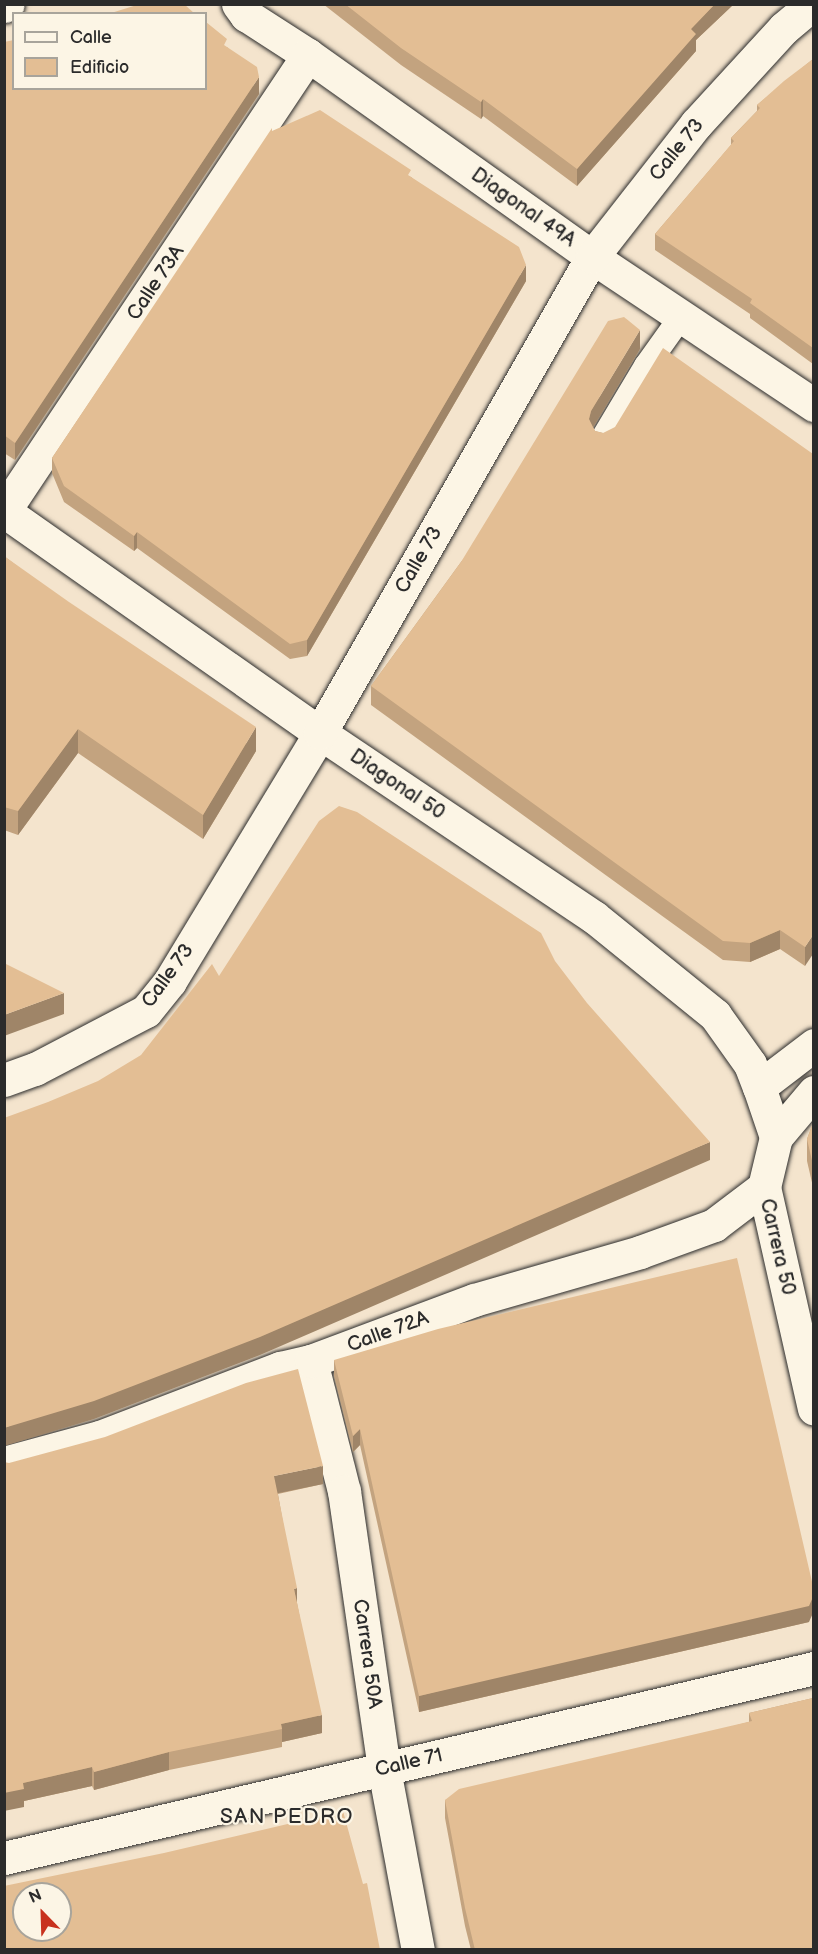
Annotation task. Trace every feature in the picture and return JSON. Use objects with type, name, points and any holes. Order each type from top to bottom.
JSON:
[{"type":"street","name":"Diagonal 49A","points":[[238,4],[246,15],[308,55],[592,257],[813,405]]},
{"type":"street","name":"Calle 73","points":[[4,1080],[35,1069],[146,1011],[170,981],[320,733],[592,257],[696,124],[784,28],[813,4]]},
{"type":"street","name":"Calle 73A","points":[[4,511],[308,55]]},
{"type":"street","name":"Diagonal 50","points":[[4,511],[320,733],[594,917],[696,998],[728,1032],[750,1064],[759,1087]]},
{"type":"street","points":[[777,1137],[759,1087],[813,1045]]},
{"type":"street","points":[[777,1137],[813,1092]]},
{"type":"street","name":"Carrera 50","points":[[777,1137],[764,1187],[813,1408]]},
{"type":"street","name":"Calle 72A","points":[[4,1463],[100,1437],[280,1368],[311,1361],[474,1300],[640,1252],[714,1225],[764,1187]]},
{"type":"street","name":"Carrera 50A","points":[[311,1361],[344,1491],[384,1769],[418,1950]]},
{"type":"street","name":"Calle 71","points":[[4,1858],[813,1668]]},
{"type":"lane","points":[[603,438],[646,366],[681,317]]},
{"type":"building","points":[[140,4],[184,4],[193,12],[114,12]]},
{"type":"building","points":[[345,4],[715,4],[691,29],[696,34],[577,169],[483,99],[481,102],[401,48]]},
{"type":"building","points":[[207,23],[227,39],[224,45],[257,67],[259,77],[15,443],[4,435],[4,42],[12,40],[12,90],[207,90]]},
{"type":"building","points":[[813,59],[813,348],[750,303],[752,299],[655,234],[734,141],[731,138],[760,108],[757,105]]},
{"type":"building","points":[[320,110],[411,170],[408,175],[519,247],[526,265],[307,640],[290,644],[137,532],[134,536],[64,486],[52,458],[272,128],[272,131]]},
{"type":"building","points":[[624,317],[640,330],[591,411],[589,419],[595,431],[603,433],[615,427],[663,348],[813,454],[813,935],[805,947],[780,930],[750,943],[723,941],[371,686],[461,562],[608,321]]},
{"type":"building","points":[[4,556],[256,727],[203,815],[78,729],[18,811],[4,807]]},
{"type":"building","points":[[339,806],[357,812],[541,933],[555,961],[587,1003],[710,1142],[260,1337],[94,1401],[4,1428],[4,1118],[98,1081],[141,1055],[212,964],[219,976],[319,821]]},
{"type":"building","points":[[4,963],[64,993],[4,1015]]},
{"type":"building","points":[[813,1123],[813,1165],[807,1139]]},
{"type":"building","points":[[737,1258],[813,1586],[813,1597],[809,1606],[419,1696],[360,1429],[353,1436],[334,1360],[438,1329]]},
{"type":"building","points":[[298,1369],[323,1466],[274,1476],[297,1588],[294,1589],[322,1715],[281,1724],[282,1729],[169,1752],[94,1772],[92,1767],[23,1783],[24,1789],[4,1793],[4,1462],[9,1463],[105,1437],[246,1383]]},
{"type":"building","points":[[813,1698],[813,1950],[475,1950],[445,1800],[459,1789],[752,1721],[749,1713]]},
{"type":"building","points":[[343,1811],[363,1884],[367,1883],[380,1950],[4,1950],[4,1886],[12,1884],[12,1942],[72,1942],[72,1882],[23,1882],[164,1853]]},
{"type":"district","name":"SAN PEDRO","points":[[287,1817]]}]
